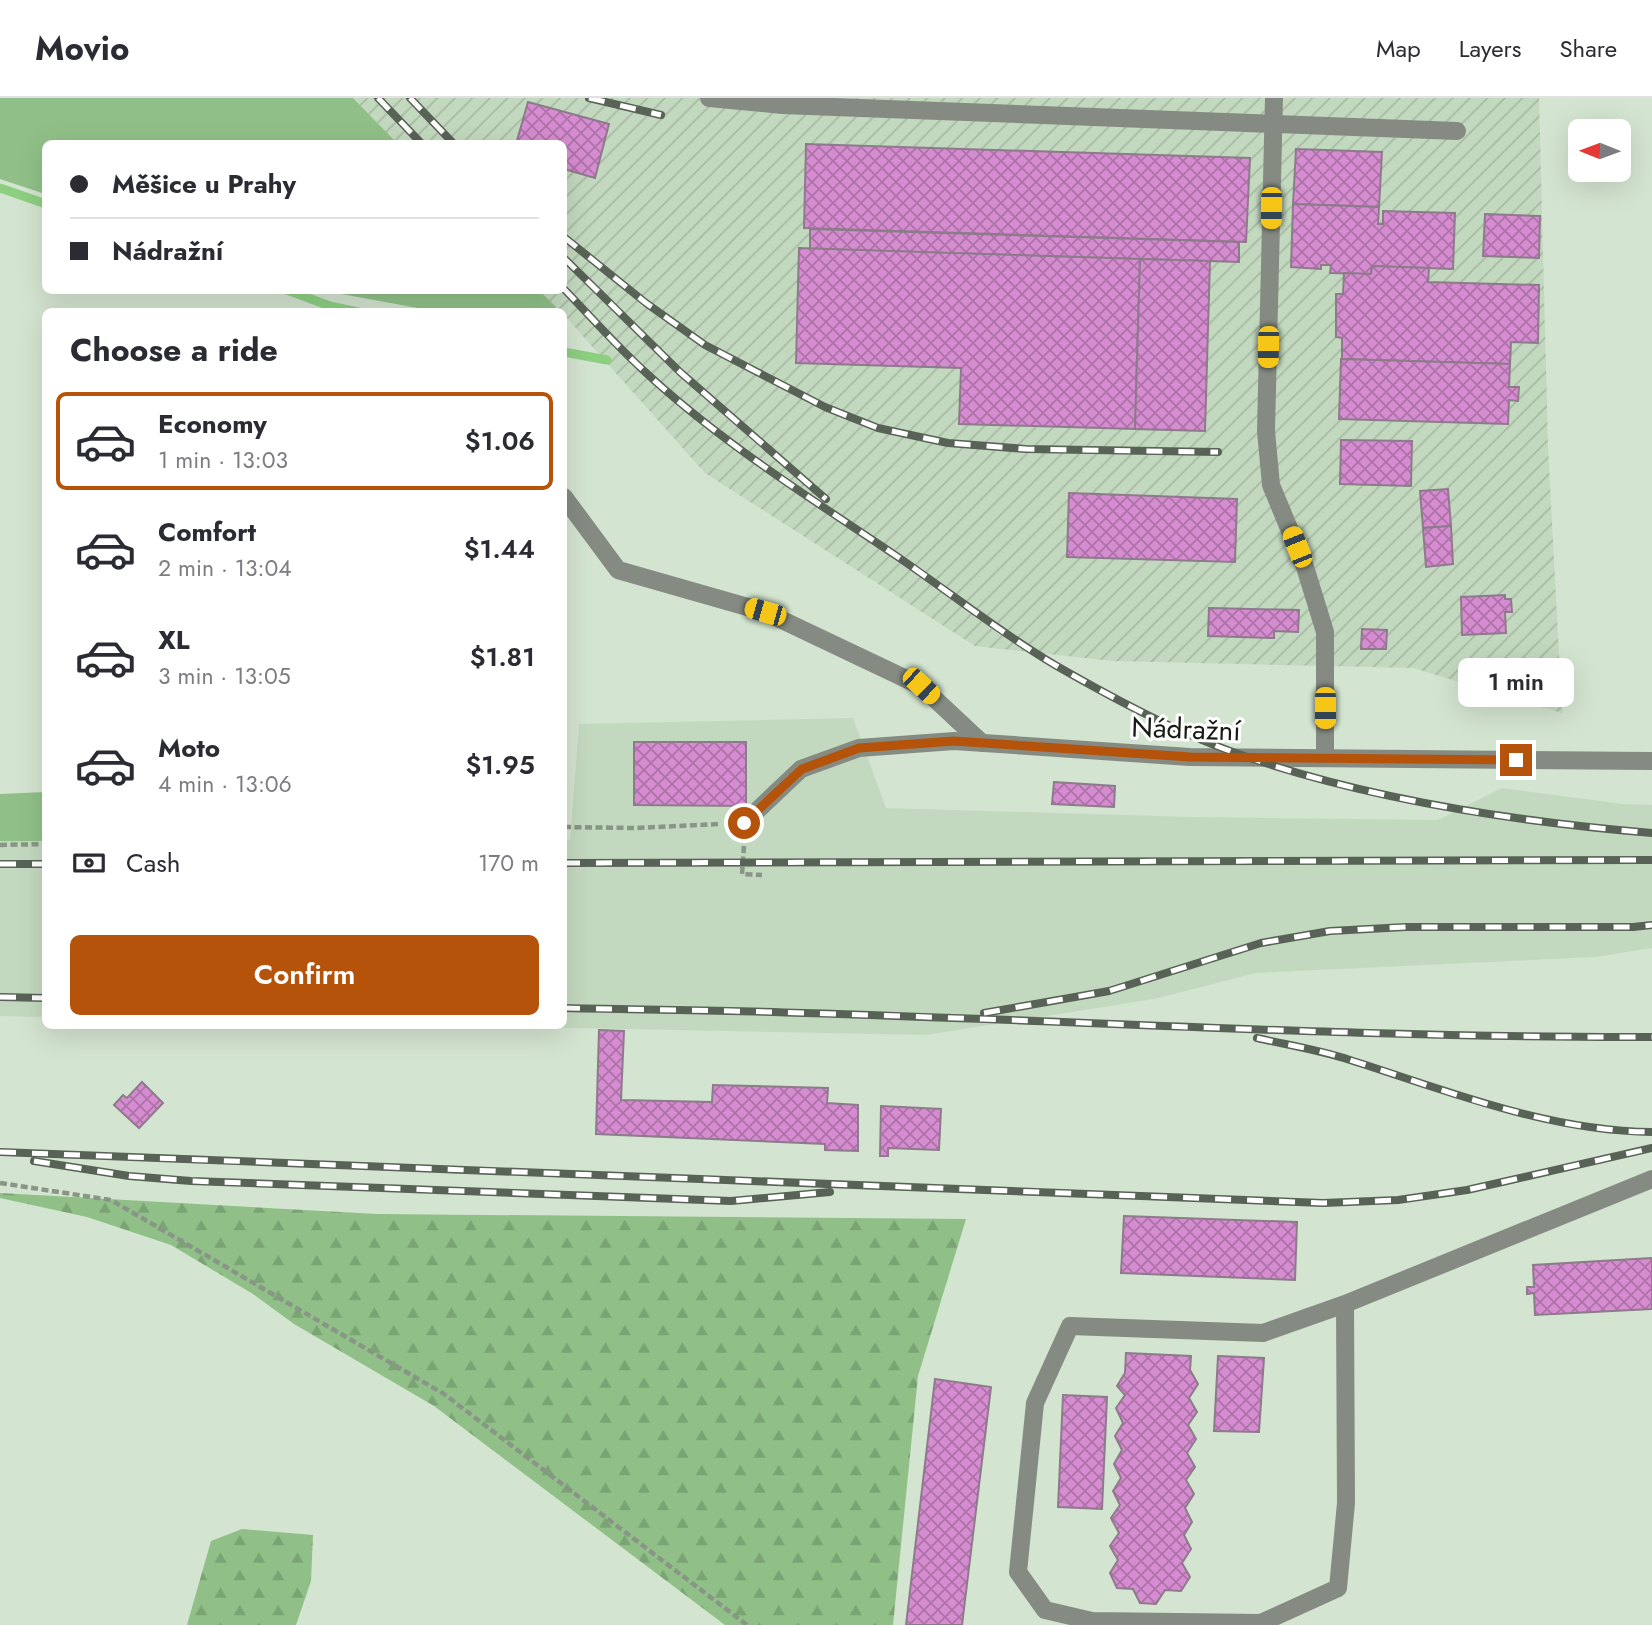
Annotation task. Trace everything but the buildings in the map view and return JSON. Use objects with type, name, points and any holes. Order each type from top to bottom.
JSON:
[{"type":"lane","points":[[709,98],[782,106],[934,105],[1273,125],[1457,131]]},
{"type":"lane","points":[[1274,98],[1266,431],[1271,485],[1305,567],[1325,632],[1325,758]]},
{"type":"lane","points":[[567,501],[618,570],[765,612],[921,686],[982,743]]},
{"type":"lane","name":"Nádražní","points":[[744,823],[802,769],[859,748],[954,741],[1190,757],[1652,761]]},
{"type":"lane","points":[[1345,1304],[1346,1503],[1338,1588],[1261,1623],[1091,1621],[1045,1611],[1018,1572],[1035,1403],[1070,1326],[1262,1333],[1345,1304],[1652,1179]]},
{"type":"path","points":[[567,827],[635,828],[744,823],[742,874],[762,874]]},
{"type":"path","points":[[0,845],[42,845]]},
{"type":"path","points":[[0,1183],[111,1200],[444,1394],[747,1625]]},
{"type":"shaded area","points":[[353,98],[1539,98],[1548,446],[1562,713],[1413,668],[1113,661],[975,646],[705,473],[567,318],[567,308],[557,308],[543,294],[567,294],[567,140],[394,140]]},
{"type":"shaded area","points":[[853,718],[886,808],[1192,817],[1438,820],[1502,788],[1623,804],[1652,805],[1652,948],[1595,957],[1256,973],[1154,999],[926,1035],[567,1028],[567,840],[570,840],[579,724]]},
{"type":"shaded area","points":[[0,841],[42,841],[42,1017],[0,1016]]},
{"type":"green space","points":[[0,98],[353,98],[394,140],[42,140],[42,193],[0,179]]},
{"type":"green space","points":[[341,294],[543,294],[557,308],[418,308]]},
{"type":"green space","points":[[42,792],[42,841],[0,841],[0,794]]},
{"type":"green space","points":[[0,1193],[377,1214],[966,1219],[918,1376],[893,1625],[725,1625],[434,1406],[294,1324],[253,1294],[171,1245],[87,1217],[0,1198]]},
{"type":"green space","points":[[242,1529],[313,1535],[311,1581],[296,1625],[187,1625],[211,1541]]},
{"type":"waterway","points":[[0,188],[42,203]]},
{"type":"waterway","points":[[298,294],[339,308]]},
{"type":"waterway","points":[[567,353],[607,360]]},
{"type":"railway","points":[[378,98],[418,140]]},
{"type":"railway","points":[[410,98],[450,140]]},
{"type":"railway","points":[[589,98],[661,115]]},
{"type":"railway","points":[[567,239],[646,303],[705,345],[825,407],[878,428],[948,443],[1026,449],[1218,452]]},
{"type":"railway","points":[[567,261],[680,372],[826,499]]},
{"type":"railway","points":[[567,292],[643,370],[733,444],[1034,652],[1151,717],[1227,750],[1350,787],[1501,816],[1652,833]]},
{"type":"railway","points":[[567,863],[1652,860]]},
{"type":"railway","points":[[0,864],[42,864]]},
{"type":"railway","points":[[984,1013],[1109,991],[1261,943],[1330,931],[1406,927],[1652,925]]},
{"type":"railway","points":[[0,997],[42,998]]},
{"type":"railway","points":[[567,1008],[910,1016],[1440,1035],[1652,1037]]},
{"type":"railway","points":[[1257,1038],[1339,1056],[1461,1096],[1537,1117],[1613,1130],[1652,1132]]},
{"type":"railway","points":[[0,1152],[1323,1203],[1398,1200],[1467,1190],[1652,1148]]},
{"type":"railway","points":[[34,1161],[129,1176],[191,1181],[731,1201],[830,1192]]},
{"type":"route","points":[[744,823],[802,769],[859,748],[954,741],[1190,757],[1516,760]]}]
